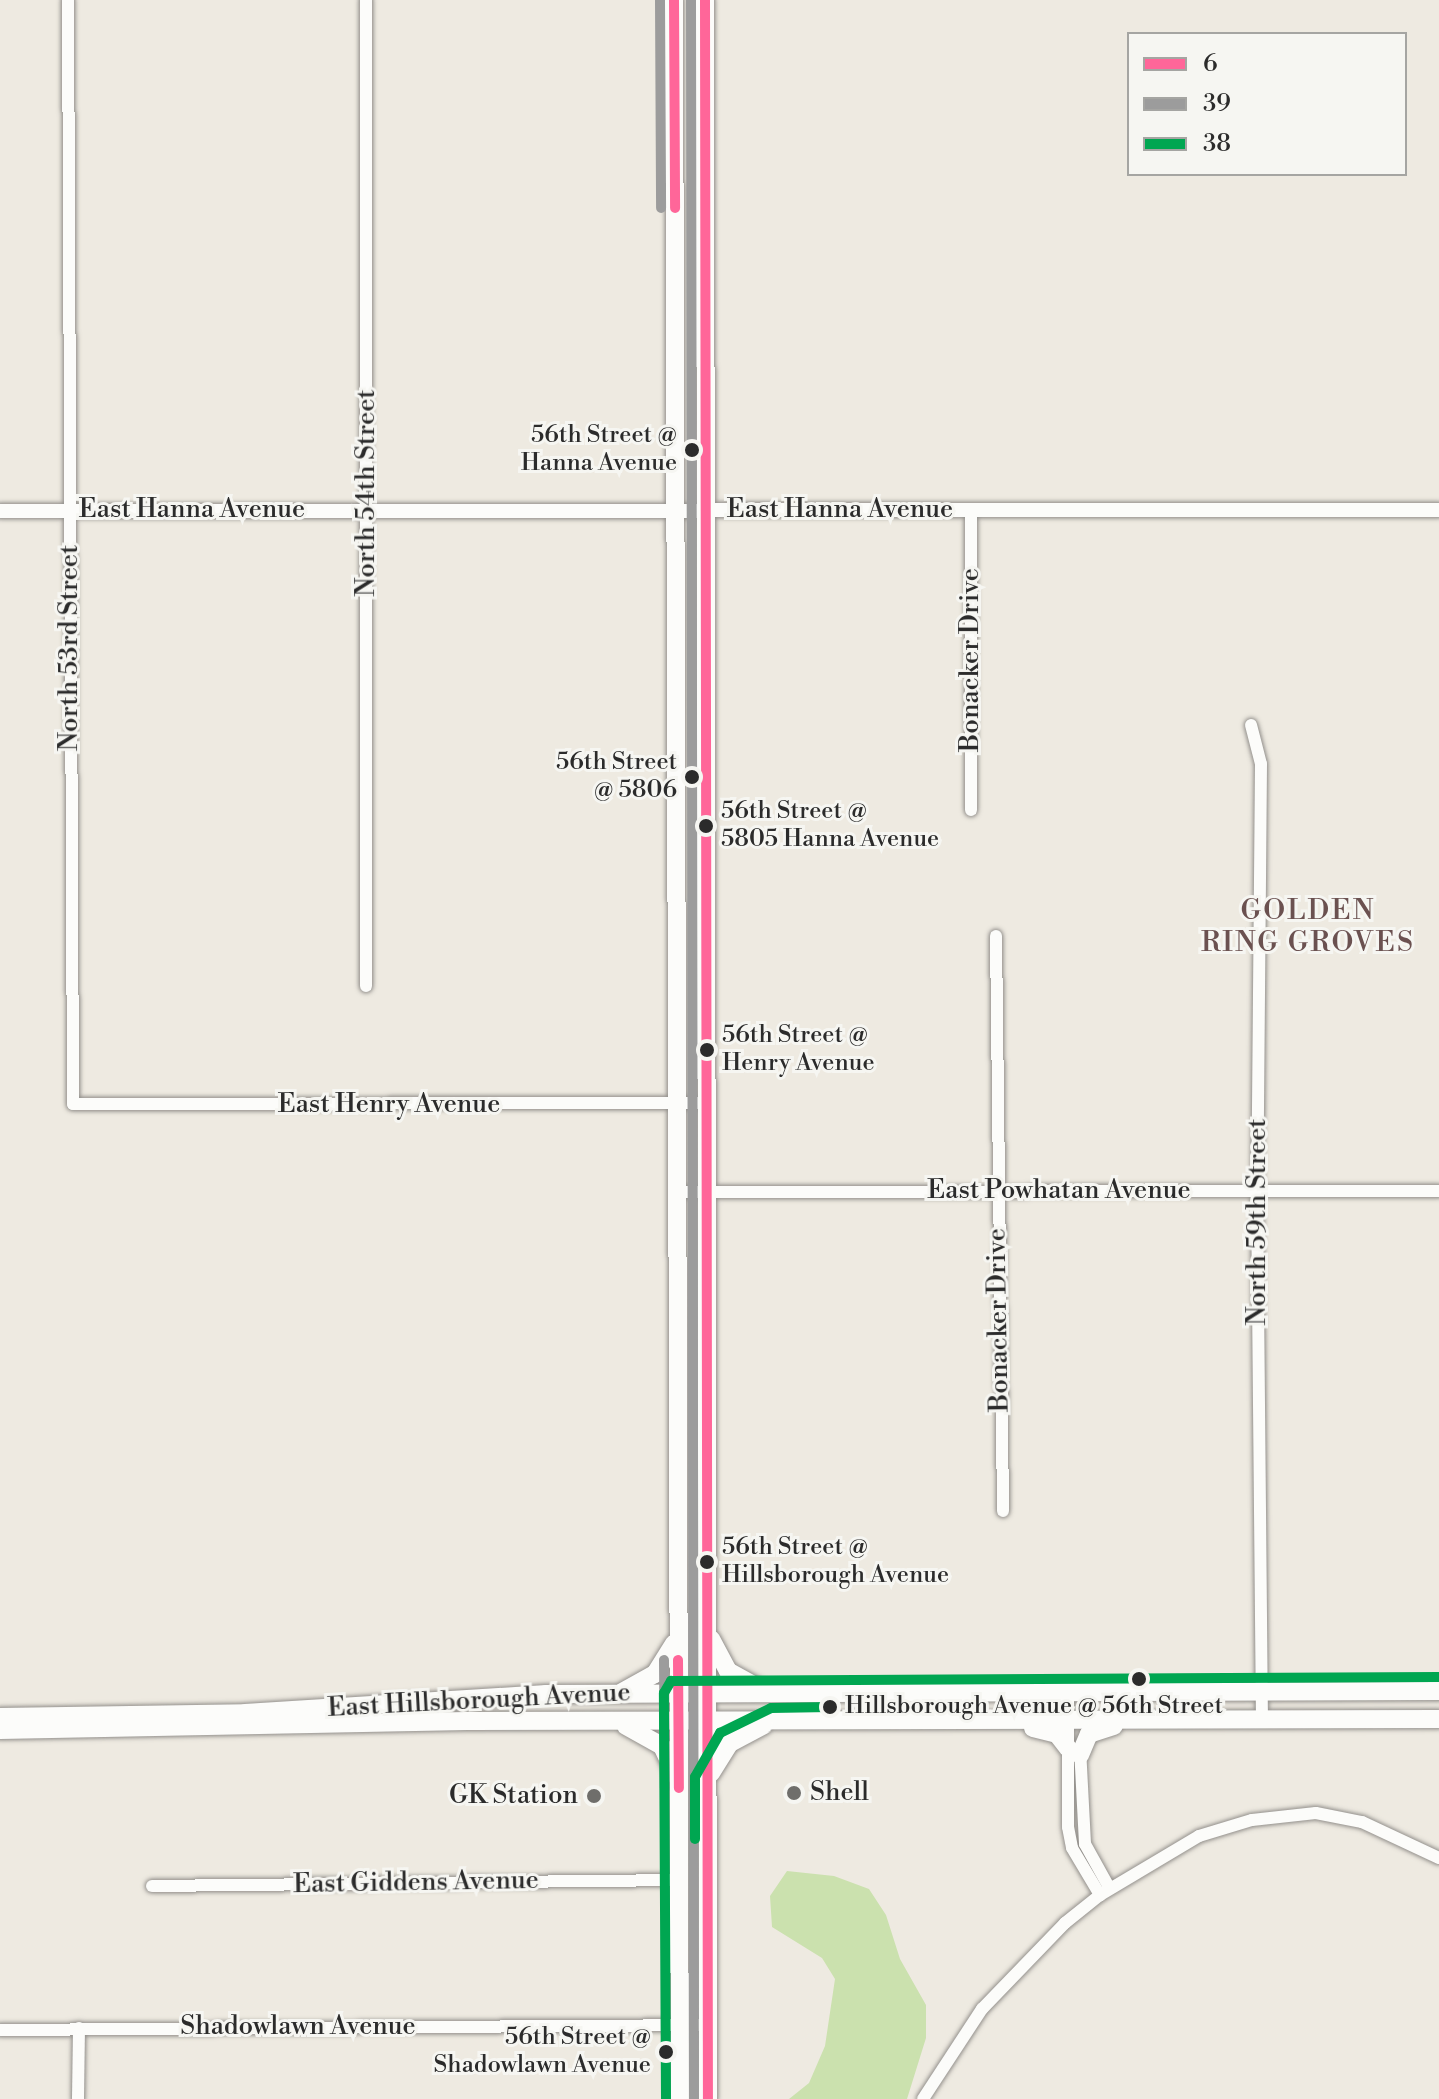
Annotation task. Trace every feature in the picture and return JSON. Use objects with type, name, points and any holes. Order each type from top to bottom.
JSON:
[{"type":"main road","points":[[674,0],[680,2099]]},
{"type":"main road","points":[[705,0],[708,2099]]},
{"type":"main road","points":[[676,283],[705,283]]},
{"type":"main road","points":[[677,806],[706,805]]},
{"type":"main road","points":[[708,1631],[728,1671],[771,1692]]},
{"type":"main road","points":[[618,1694],[655,1674],[666,1663],[678,1634]]},
{"type":"main road","name":"East Hillsborough Avenue","points":[[0,1730],[62,1723],[618,1694],[1439,1691]]},
{"type":"main road","name":"East Hillsborough Avenue","points":[[0,1717],[62,1723],[1439,1719]]},
{"type":"main road","points":[[991,1721],[1047,1730],[1074,1752],[1095,1730],[1141,1720]]},
{"type":"main road","points":[[616,1722],[662,1746],[679,1786]]},
{"type":"main road","points":[[709,1780],[730,1743],[774,1722]]},
{"type":"street","name":"North 53rd Street","points":[[68,0],[73,1104]]},
{"type":"street","name":"North 54th Street","points":[[366,0],[366,986]]},
{"type":"street","name":"Bonacker Drive","points":[[971,510],[971,810]]},
{"type":"street","name":"East Hanna Avenue","points":[[0,511],[1439,510]]},
{"type":"street","name":"North 59th Street","points":[[1251,725],[1261,764],[1257,1192],[1262,1720]]},
{"type":"street","name":"Bonacker Drive","points":[[996,936],[1003,1511]]},
{"type":"street","name":"East Henry Avenue","points":[[73,1104],[706,1103]]},
{"type":"street","name":"East Powhatan Avenue","points":[[679,1192],[1439,1191]]},
{"type":"street","points":[[1074,1692],[1072,1848],[1105,1892]]},
{"type":"street","points":[[923,2099],[947,2057],[1002,1985],[1105,1892],[1199,1836],[1274,1816],[1316,1813],[1362,1822],[1439,1858]]},
{"type":"street","name":"East Giddens Avenue","points":[[152,1886],[680,1880]]},
{"type":"street","name":"Shadowlawn Avenue","points":[[0,2030],[709,2025]]},
{"type":"street","points":[[78,2099],[79,2028]]},
{"type":"green space","points":[[787,1871],[834,1876],[869,1889],[886,1915],[900,1959],[926,2005],[926,2038],[907,2099],[789,2099],[809,2083],[825,2046],[835,1979],[822,1958],[772,1927],[770,1896]]},
{"type":"transit line","name":"39","points":[[660,0],[661,208]]},
{"type":"transit line","name":"6","points":[[674,0],[675,208]]},
{"type":"transit line","name":"39","points":[[691,0],[694,2099]]},
{"type":"transit line","name":"6","points":[[705,0],[708,2099]]},
{"type":"transit line","name":"39","points":[[664,1660],[665,1788]]},
{"type":"transit line","name":"6","points":[[678,1660],[679,1788]]},
{"type":"transit line","name":"38","points":[[666,2099],[664,1693],[671,1681],[1439,1677]]},
{"type":"transit line","name":"38","points":[[695,1839],[695,1777],[720,1733],[771,1708],[830,1707]]},
{"type":"place","name":"56th Street @ Hanna Avenue","points":[[692,450]]},
{"type":"place","name":"56th Street @ 5806","points":[[692,777]]},
{"type":"place","name":"56th Street @ 5805 Hanna Avenue","points":[[706,826]]},
{"type":"place","name":"56th Street @ Henry Avenue","points":[[707,1050]]},
{"type":"place","name":"56th Street @ Hillsborough Avenue","points":[[707,1562]]},
{"type":"place","name":"Hillsborough Avenue @ 56th Street","points":[[830,1707]]},
{"type":"place","name":"Shell","points":[[794,1793]]},
{"type":"place","name":"GK Station","points":[[594,1796]]},
{"type":"place","name":"56th Street @ Shadowlawn Avenue","points":[[666,2052]]},
{"type":"district","name":"GOLDEN RING GROVES","points":[[1308,927]]}]
